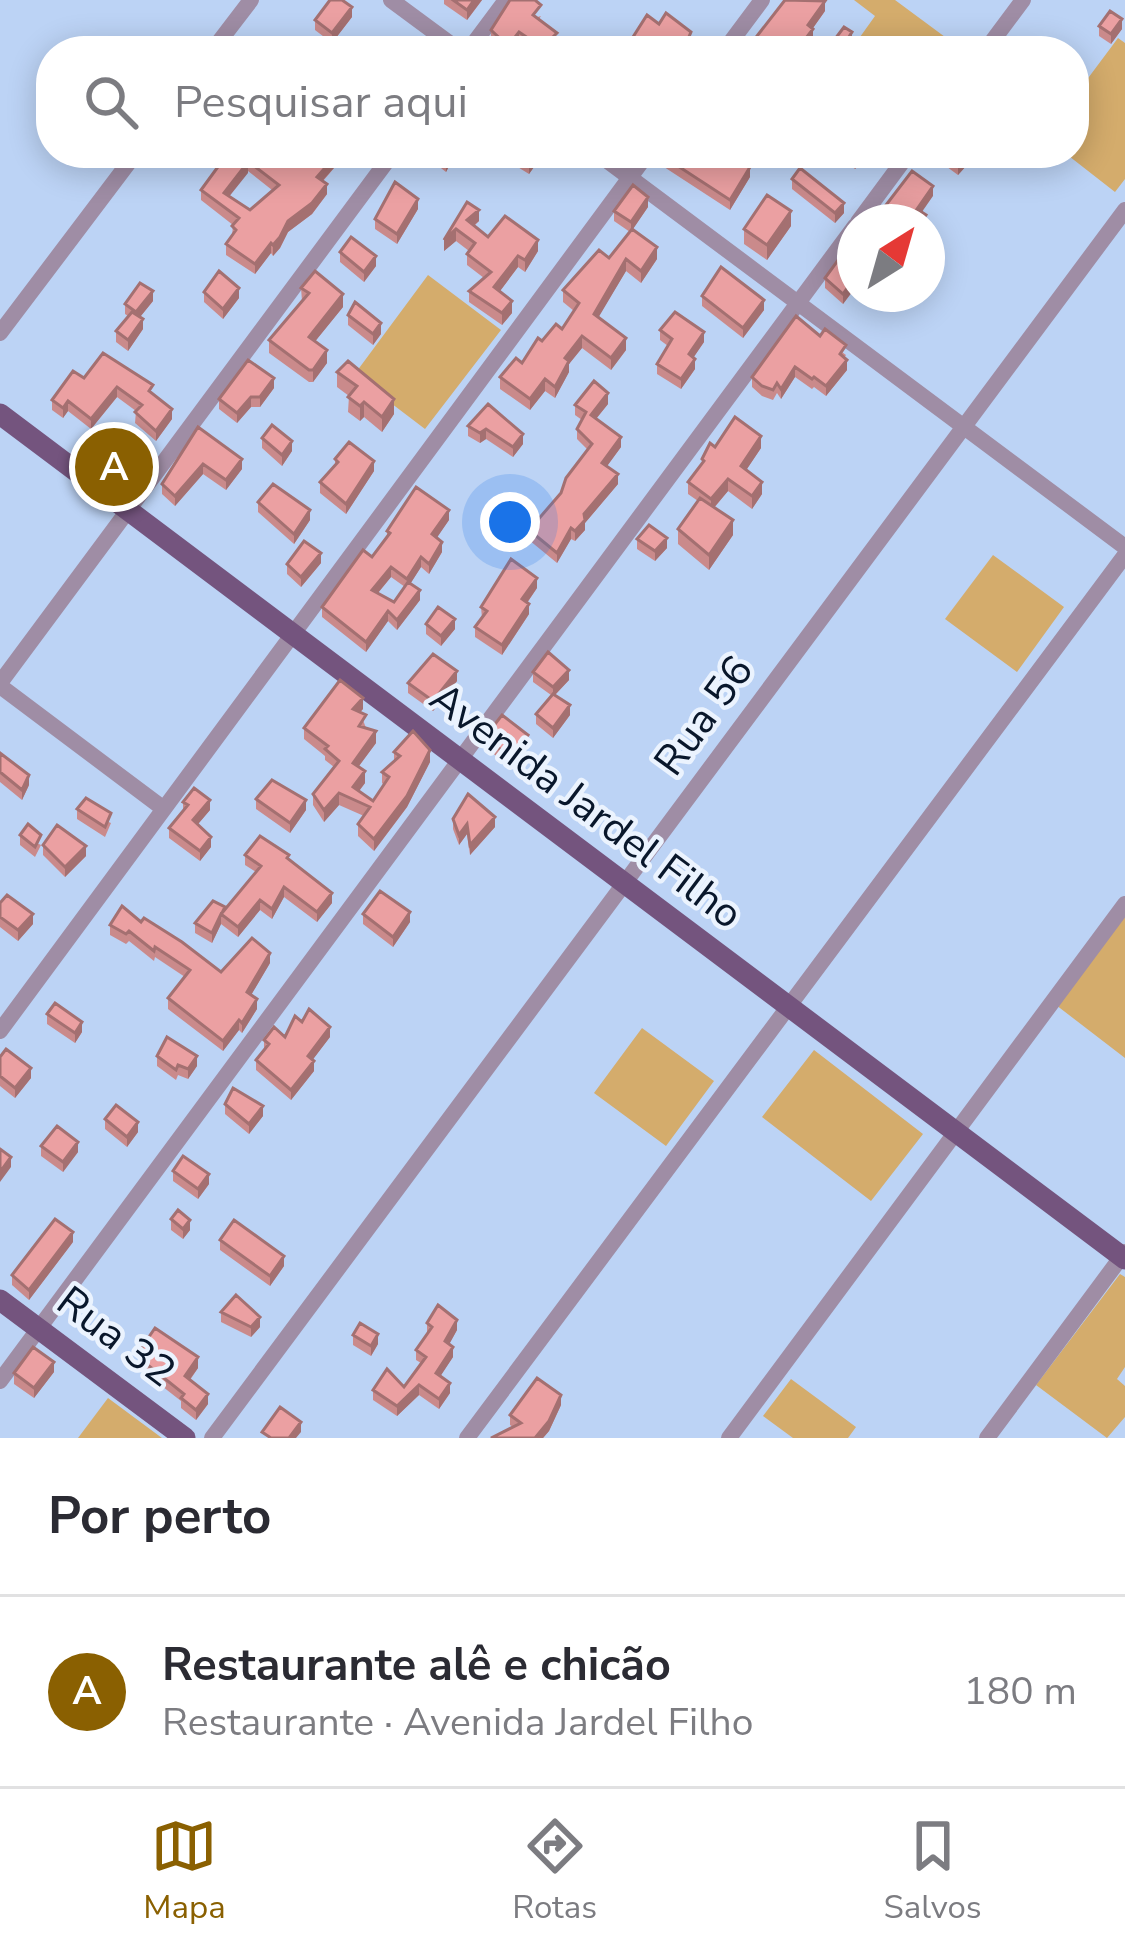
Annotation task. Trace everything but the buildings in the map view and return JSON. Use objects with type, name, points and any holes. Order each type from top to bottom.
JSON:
[{"type":"main road","name":"Avenida Jardel Filho","points":[[0,414],[1124,1256]]},
{"type":"main road","name":"Rua 32","points":[[0,1300],[185,1438]]},
{"type":"street","points":[[223,36],[251,0]]},
{"type":"street","points":[[391,0],[443,36]]},
{"type":"street","points":[[476,36],[506,0]]},
{"type":"street","points":[[735,36],[762,0]]},
{"type":"street","points":[[996,36],[1023,0]]},
{"type":"street","points":[[0,333],[125,168]]},
{"type":"street","points":[[164,808],[0,685],[382,168]]},
{"type":"street","points":[[467,1438],[791,1008],[1125,551],[616,168]]},
{"type":"street","points":[[0,1030],[637,168]]},
{"type":"street","points":[[871,204],[898,168]]},
{"type":"street","name":"Rua 56","points":[[212,1438],[1125,211]]},
{"type":"street","points":[[0,1381],[837,249]]},
{"type":"street","points":[[730,1438],[1125,904]]},
{"type":"street","points":[[987,1438],[1124,1256]]},
{"type":"shaded area","points":[[854,0],[895,0],[944,36],[861,36],[875,16]]},
{"type":"shaded area","points":[[1118,38],[1125,43],[1125,179],[1115,192],[1084,168],[1089,168],[1089,77]]},
{"type":"shaded area","points":[[428,275],[501,330],[425,429],[354,375]]},
{"type":"shaded area","points":[[993,555],[1064,607],[1017,672],[945,619]]},
{"type":"shaded area","points":[[1125,912],[1125,1058],[1056,1005]]},
{"type":"shaded area","points":[[642,1028],[714,1081],[666,1146],[594,1093]]},
{"type":"shaded area","points":[[814,1050],[923,1134],[871,1201],[762,1117]]},
{"type":"shaded area","points":[[1120,1274],[1125,1277],[1125,1367],[1117,1379],[1125,1386],[1125,1417],[1107,1438],[1036,1385]]},
{"type":"shaded area","points":[[791,1379],[856,1427],[848,1438],[793,1438],[763,1416]]},
{"type":"shaded area","points":[[108,1398],[162,1438],[78,1438]]},
{"type":"place","name":"Restaurante alê e chicão","points":[[114,467]]}]
